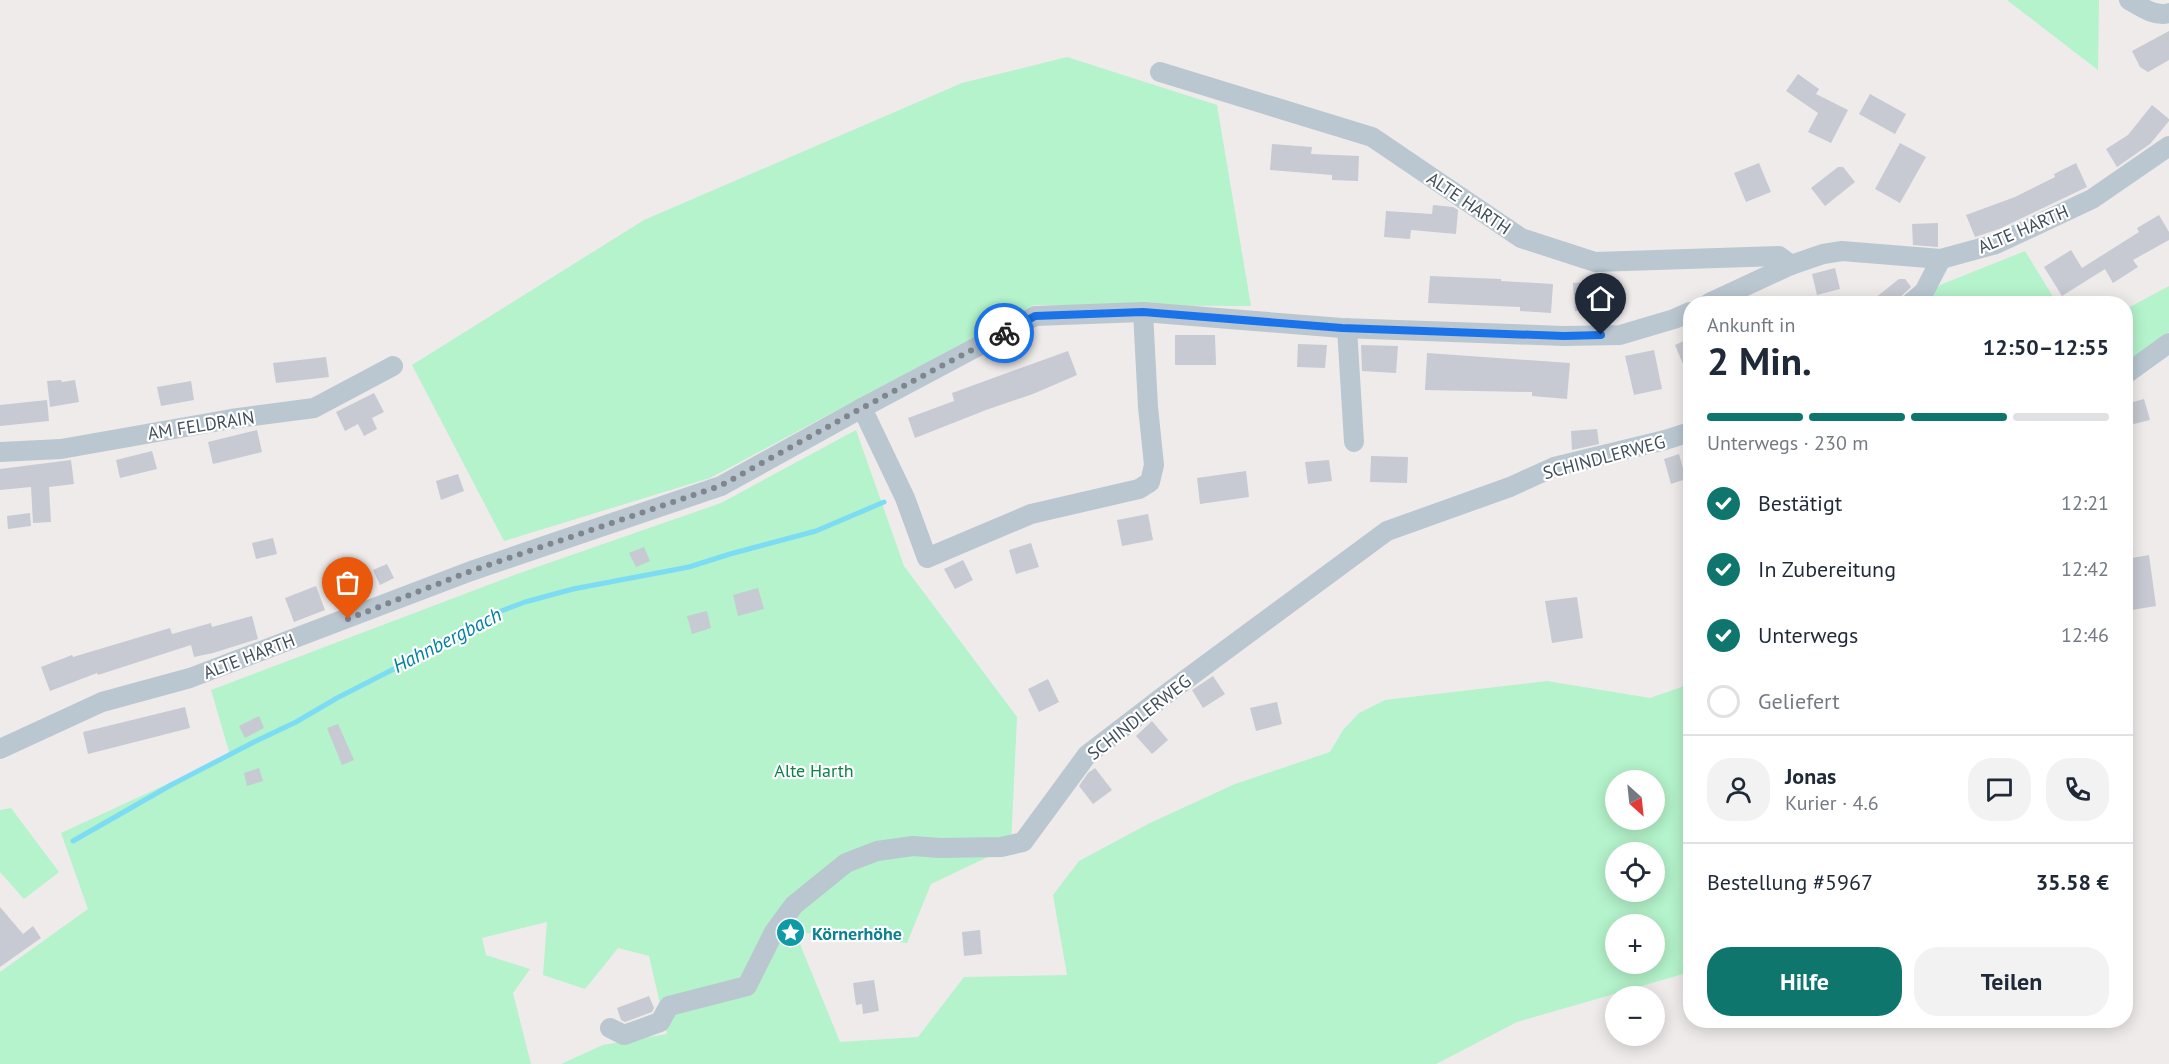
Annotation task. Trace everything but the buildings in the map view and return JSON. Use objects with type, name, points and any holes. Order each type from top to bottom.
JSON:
[{"type":"street","points":[[2129,0],[2149,11],[2162,15],[2169,13]]},
{"type":"street","name":"ALTE HARTH","points":[[1160,72],[1372,137],[1521,238],[1595,262],[1779,256],[1791,265]]},
{"type":"street","name":"ALTE HARTH","points":[[1724,296],[1791,265],[1823,254],[1842,251],[1941,259],[1996,244],[2092,199],[2169,146]]},
{"type":"street","points":[[1919,296],[1924,292],[1941,259]]},
{"type":"street","points":[[862,408],[905,498],[927,558],[1031,514],[1139,489],[1150,482],[1154,465],[1148,407],[1143,312]]},
{"type":"street","name":"ALTE HARTH","points":[[0,749],[102,702],[199,675],[471,571],[720,486],[1035,316],[1143,312],[1347,328],[1564,336],[1620,334],[1683,315]]},
{"type":"street","points":[[1347,328],[1354,442]]},
{"type":"street","points":[[2133,369],[2169,343]]},
{"type":"street","name":"AM FELDRAIN","points":[[0,452],[61,449],[231,419],[314,408],[393,366]]},
{"type":"street","name":"SCHINDLERWEG","points":[[610,1028],[624,1035],[660,1022],[669,1006],[747,986],[774,932],[794,905],[846,863],[877,851],[913,846],[1001,847],[1023,842],[1087,755],[1387,531],[1510,487],[1554,467],[1683,434]]},
{"type":"green space","points":[[2007,0],[2099,0],[2098,70]]},
{"type":"green space","points":[[1067,57],[1217,105],[1251,306],[1034,305],[710,478],[504,541],[412,365],[644,220],[962,83]]},
{"type":"green space","points":[[2025,251],[2053,296],[1929,296],[1940,285]]},
{"type":"green space","points":[[2169,286],[2169,332],[2133,360],[2133,305]]},
{"type":"green space","name":"Alte Harth","points":[[856,430],[904,566],[1017,717],[1011,846],[931,884],[907,943],[795,932],[840,1042],[918,1037],[964,977],[1067,975],[1053,895],[1079,861],[1150,823],[1235,784],[1330,752],[1343,730],[1359,713],[1385,700],[1547,681],[1650,698],[1683,686],[1683,974],[1642,986],[1605,986],[1605,997],[1517,1022],[1436,1064],[561,1064],[603,1045],[667,1034],[649,956],[618,948],[585,989],[543,975],[547,922],[482,938],[486,955],[530,969],[513,993],[531,1064],[0,1064],[0,972],[88,909],[61,833],[230,755],[211,690],[517,574],[721,503]]},
{"type":"green space","points":[[11,808],[59,872],[24,899],[0,872],[0,810]]},
{"type":"waterway","name":"Hahnbergbach","points":[[73,841],[171,785],[296,722],[337,698],[437,647],[493,614],[525,602],[573,589],[689,567],[816,531],[884,502]]},
{"type":"way so far","points":[[348,619],[471,571],[720,486],[1004,333]]},
{"type":"place","name":"Körnerhöhe","points":[[791,933]]},
{"type":"route","points":[[1004,333],[1035,316],[1143,312],[1342,328],[1564,336],[1601,335]]}]
